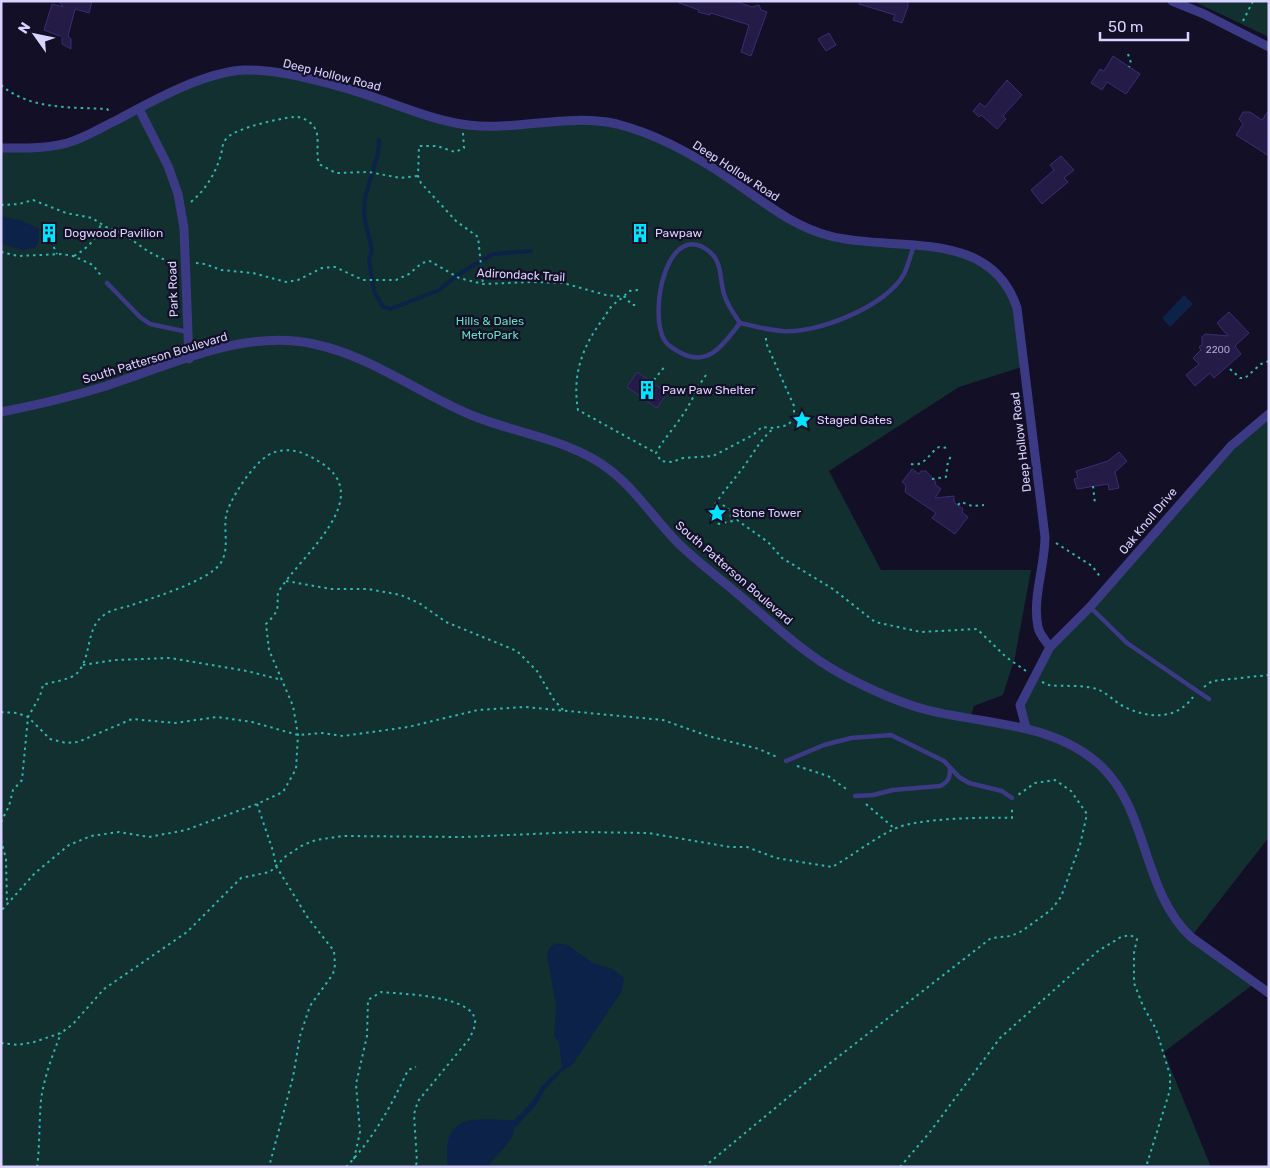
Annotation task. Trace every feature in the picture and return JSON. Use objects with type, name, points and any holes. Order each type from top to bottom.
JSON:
[{"type":"street","points":[[1172,1],[1269,47]]},
{"type":"street","name":"Deep Hollow Road","points":[[1,148],[48,147],[68,143],[88,136],[174,89],[234,71],[246,70],[278,73],[352,91],[413,112],[462,124],[496,127],[563,122],[614,124],[640,131],[678,148],[714,168],[772,209],[808,229],[850,241],[948,249],[983,262],[1004,278],[1017,308],[1045,537],[1045,556],[1036,613],[1038,629],[1050,647]]},
{"type":"street","name":"Park Road","points":[[139,109],[168,166],[178,194],[184,228],[189,358]]},
{"type":"street","name":"South Patterson Boulevard","points":[[1,412],[52,402],[189,358],[261,341],[292,340],[313,343],[363,360],[445,404],[477,418],[546,439],[588,456],[624,483],[687,551],[780,631],[838,673],[880,694],[927,710],[1026,728],[1067,742],[1102,768],[1123,796],[1160,895],[1174,919],[1191,937],[1269,993]]},
{"type":"street","name":"Oak Knoll Drive","points":[[1026,728],[1020,705],[1050,647],[1108,588],[1231,446],[1269,414]]},
{"type":"lane","points":[[693,245],[703,248],[713,255],[718,265],[724,294],[740,324],[717,352],[707,357],[685,356],[673,349],[665,341],[659,328],[659,303],[664,273],[672,256],[682,248],[693,245]]},
{"type":"lane","points":[[740,324],[784,331],[801,329],[840,320],[870,307],[891,292],[904,274],[914,245]]},
{"type":"lane","points":[[106,283],[140,317],[150,324],[188,332]]},
{"type":"lane","points":[[1090,607],[1127,643],[1209,699]]},
{"type":"lane","points":[[786,761],[824,745],[851,738],[891,735],[944,761],[959,778],[969,783],[1002,791],[1012,798]]},
{"type":"lane","points":[[855,796],[873,795],[893,790],[940,786],[946,783],[950,776],[950,768]]},
{"type":"path","points":[[1240,32],[1253,1]]},
{"type":"path","points":[[1128,54],[1131,63],[1128,66]]},
{"type":"path","points":[[1,85],[21,98],[36,103],[61,107],[107,109],[116,120]]},
{"type":"path","points":[[181,210],[202,193],[210,183],[220,158],[222,145],[228,136],[242,128],[295,117],[305,119],[313,125],[318,135],[316,152],[318,164],[336,172],[369,172],[400,178],[418,176]]},
{"type":"path","points":[[462,124],[464,148],[455,152],[436,146],[419,146],[418,176],[421,183],[445,211],[478,237],[483,284]]},
{"type":"path","points":[[1,205],[18,204],[33,200],[66,213],[92,218],[169,262],[184,263]]},
{"type":"path","points":[[73,256],[89,245],[97,236],[100,222]]},
{"type":"path","points":[[51,241],[57,254]]},
{"type":"path","points":[[1,252],[36,256],[57,254],[73,256],[93,265],[106,283]]},
{"type":"path","name":"Adirondack Trail","points":[[184,263],[205,264],[221,270],[253,273],[286,282],[298,280],[322,268],[336,267],[363,280],[396,280],[410,274],[422,263],[430,261],[459,278],[483,284],[563,283],[606,295],[626,297],[632,304],[638,305]]},
{"type":"path","points":[[638,290],[629,291],[626,297],[612,306],[593,332],[577,368],[575,393],[578,410],[656,453],[661,461],[672,462],[683,458],[713,456],[753,435],[762,427],[774,428],[788,425],[794,418],[794,406],[766,343],[766,328]]},
{"type":"path","points":[[1230,369],[1240,378],[1245,378],[1261,364],[1269,361]]},
{"type":"path","points":[[654,380],[665,366]]},
{"type":"path","points":[[656,453],[665,436],[685,412],[698,386],[706,375]]},
{"type":"path","points":[[774,428],[755,447],[747,462],[720,496],[717,506],[711,513],[712,519],[719,524],[737,520],[768,542],[782,558],[833,589],[875,622],[921,632],[977,630],[1006,657],[1049,685],[1099,690],[1121,705],[1144,715],[1164,716],[1175,712],[1189,703],[1197,691],[1212,681],[1269,675]]},
{"type":"path","points":[[911,464],[917,465],[924,462],[939,447],[949,448]]},
{"type":"path","points":[[1,822],[9,806],[13,790],[22,780],[28,717],[40,696],[42,685],[74,676],[83,665],[92,630],[103,615],[158,596],[210,574],[222,562],[226,543],[226,512],[251,470],[264,456],[277,451],[295,450],[320,462],[338,479],[341,497],[328,529],[278,592],[277,610],[266,624],[269,650],[293,706],[298,735],[296,768],[290,783],[283,792],[257,804],[186,830],[149,837],[119,832],[91,836],[69,845],[35,873],[1,911]]},
{"type":"path","points":[[932,479],[946,477],[948,461],[952,455]]},
{"type":"path","points":[[1093,486],[1095,504]]},
{"type":"path","points":[[958,505],[961,502],[972,506],[984,505]]},
{"type":"path","points":[[717,506],[721,504],[728,508],[731,514],[730,521]]},
{"type":"path","points":[[1045,537],[1092,566],[1108,588]]},
{"type":"path","points":[[286,582],[331,589],[382,590],[401,595],[419,603],[446,622],[517,651],[536,671],[554,700],[564,711]]},
{"type":"path","points":[[83,665],[115,660],[170,658],[247,671],[282,680]]},
{"type":"path","points":[[1,712],[17,713],[28,717],[50,739],[66,743],[78,742],[132,719],[176,723],[217,717],[252,722],[298,735],[322,734],[343,736],[503,707],[663,720],[708,736],[759,750],[828,776],[895,828]]},
{"type":"path","points":[[1,1042],[18,1044],[34,1042],[61,1033],[73,1024],[104,989],[187,932],[209,907],[241,878],[270,872],[286,856],[303,845],[343,836],[463,837],[578,832],[648,833],[730,847],[747,847],[776,858],[832,867],[895,828],[984,817],[1012,818],[1012,798],[1035,783],[1055,780],[1071,791],[1087,814],[1080,845],[1061,897],[1051,910],[1011,936],[991,938],[820,1071],[704,1167]]},
{"type":"path","points":[[257,804],[273,851],[276,866],[298,903],[334,951],[335,965],[333,974],[310,1006],[300,1036],[293,1077],[269,1167]]},
{"type":"path","points":[[1,840],[6,859],[7,904]]},
{"type":"path","points":[[900,1167],[930,1132],[1000,1038],[1098,951],[1121,937],[1130,934],[1137,939],[1134,953],[1134,983],[1143,1006],[1156,1029],[1170,1074],[1170,1090],[1146,1167]]},
{"type":"path","points":[[354,1159],[360,1132],[356,1084],[367,1036],[368,1000],[381,992],[454,1001],[471,1011],[475,1018],[474,1028],[470,1038],[418,1101],[414,1114],[417,1162],[415,1167]]},
{"type":"path","points":[[37,1167],[41,1100],[53,1053],[61,1033]]},
{"type":"path","points":[[346,1167],[370,1141],[387,1114],[408,1070],[416,1067]]},
{"type":"green space","points":[[1198,1],[1269,1],[1269,37],[1197,3]]},
{"type":"green space","name":"Hills & Dales MetroPark","points":[[234,71],[278,73],[467,125],[591,122],[658,138],[772,209],[829,236],[925,246],[983,262],[1012,293],[1025,366],[959,387],[829,471],[881,570],[1031,570],[1015,657],[1003,695],[974,706],[970,718],[1025,728],[1020,705],[1050,647],[1195,485],[1269,414],[1269,837],[1191,937],[1255,983],[1164,1052],[1211,1167],[1,1167],[1,148],[68,143],[152,102]]},
{"type":"water","points":[[1,216],[23,221],[39,229],[39,241],[36,247],[23,250],[1,244]]},
{"type":"water","points":[[1184,295],[1193,304],[1170,327],[1162,318]]},
{"type":"water","points":[[556,943],[568,945],[593,963],[613,969],[624,978],[622,991],[573,1064],[561,1072],[544,1091],[536,1105],[514,1129],[513,1136],[504,1148],[487,1167],[448,1167],[447,1149],[450,1136],[456,1127],[464,1122],[475,1120],[514,1120],[531,1103],[542,1086],[562,1067],[559,1042],[554,1037],[556,1005],[547,956],[549,948]]},
{"type":"building","points":[[59,1],[92,1],[89,13],[75,9],[68,36],[71,39],[71,49],[62,44],[62,37],[44,30],[52,4],[63,7]]},
{"type":"building","points":[[679,1],[735,1],[752,7],[759,5],[761,10],[767,12],[751,56],[741,52],[749,25],[711,13],[710,15],[698,12],[699,10],[679,3]]},
{"type":"building","points":[[859,1],[908,1],[908,6],[902,23],[893,20],[895,15],[859,4]]},
{"type":"building","points":[[829,33],[836,45],[826,51],[818,39]]},
{"type":"building","points":[[1113,56],[1140,74],[1126,94],[1107,82],[1102,90],[1091,83],[1100,69],[1104,71]]},
{"type":"building","points":[[1007,80],[1022,95],[1003,116],[1006,119],[997,129],[981,115],[979,117],[973,111],[980,103],[985,107]]},
{"type":"building","points":[[1269,110],[1269,156],[1236,135],[1243,124],[1239,119],[1243,112],[1250,112],[1262,120]]},
{"type":"building","points":[[1061,156],[1074,170],[1064,178],[1068,182],[1042,204],[1031,190],[1054,170],[1050,165]]},
{"type":"building","name":"Pawpaw","points":[[641,223],[650,229],[639,244],[630,237]]},
{"type":"building","name":"Dogwood Pavilion","points":[[52,224],[55,240],[46,242],[43,226]]},
{"type":"building","points":[[1229,312],[1249,333],[1235,346],[1241,354],[1214,378],[1210,373],[1195,386],[1186,375],[1199,364],[1193,358],[1201,350],[1199,347],[1202,345],[1202,337],[1205,334],[1228,336],[1217,323]]},
{"type":"building","name":"Paw Paw Shelter","points":[[637,372],[667,393],[657,408],[627,387]]},
{"type":"building","points":[[1119,452],[1127,461],[1115,472],[1119,488],[1109,490],[1108,484],[1077,489],[1074,479],[1078,478],[1076,471],[1108,461]]},
{"type":"building","points":[[912,469],[919,474],[921,471],[926,471],[936,482],[935,484],[941,489],[935,498],[954,496],[954,502],[963,509],[962,512],[968,517],[955,534],[932,518],[936,513],[905,492],[906,485],[902,482]]},
{"type":"waterway","points":[[379,140],[378,153],[365,198],[364,216],[372,250],[369,260],[374,291],[383,307],[391,309],[439,290],[459,274],[493,254],[531,251]]},
{"type":"place","name":"Dogwood Pavilion","points":[[49,233]]},
{"type":"place","name":"Pawpaw","points":[[640,233]]},
{"type":"place","name":"Paw Paw Shelter","points":[[647,390]]},
{"type":"place","name":"Staged Gates","points":[[802,420]]},
{"type":"place","name":"Stone Tower","points":[[717,513]]}]
